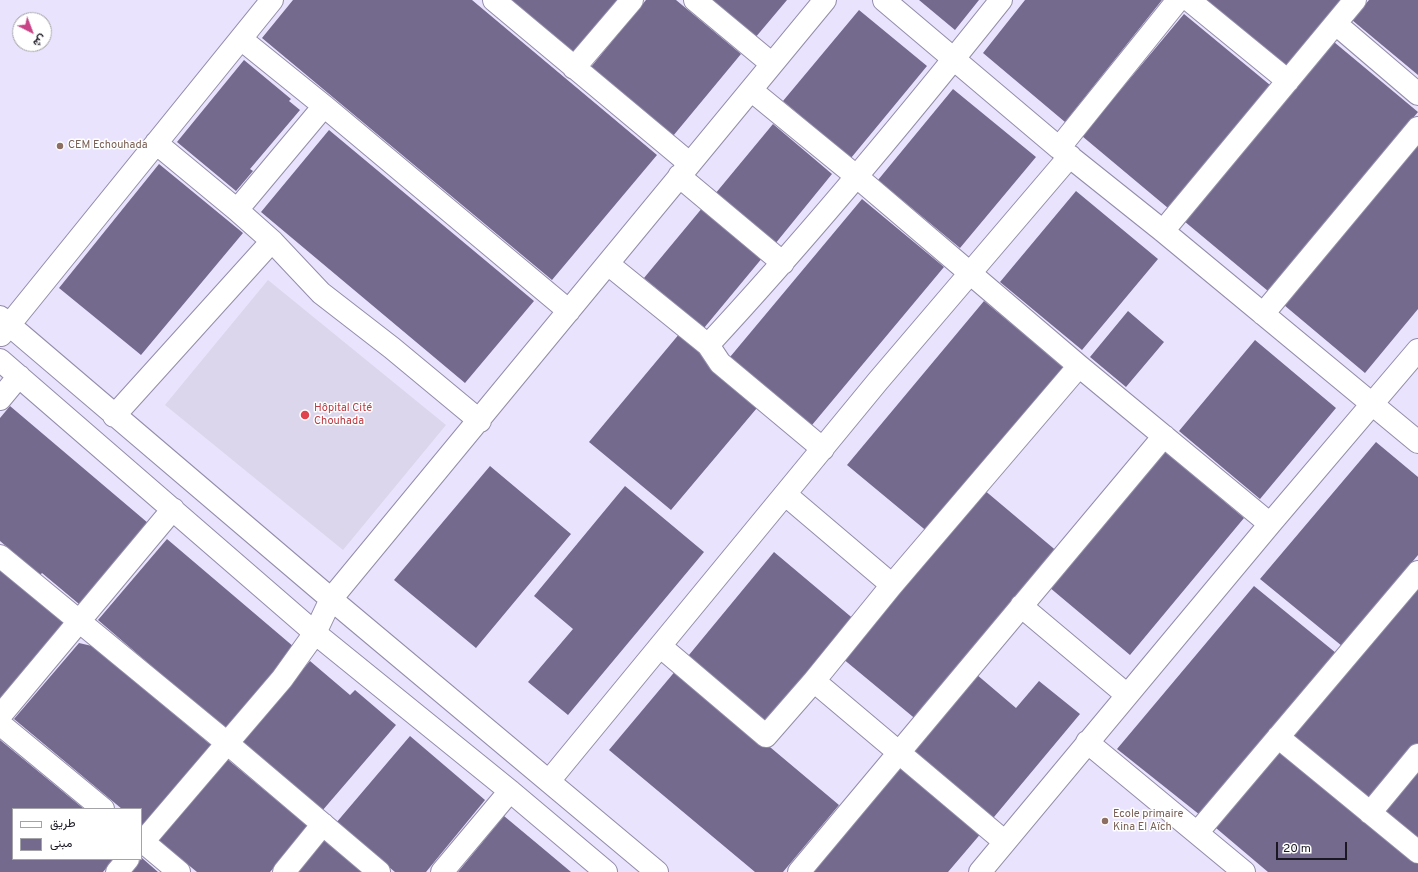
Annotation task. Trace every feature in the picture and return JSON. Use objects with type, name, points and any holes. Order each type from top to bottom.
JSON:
[{"type":"street","points":[[272,0],[156,143],[3,326],[114,416],[331,600],[657,872]]},
{"type":"street","points":[[494,0],[574,68],[783,263]]},
{"type":"street","points":[[574,68],[632,0]]},
{"type":"street","points":[[695,0],[772,64]]},
{"type":"street","points":[[178,872],[142,842],[282,679],[315,632],[331,600],[480,421],[684,170],[825,0]]},
{"type":"street","points":[[884,0],[1064,152],[1163,231],[1418,442]]},
{"type":"street","points":[[708,345],[783,263],[1001,0]]},
{"type":"street","points":[[549,782],[824,449],[878,381],[971,274],[1178,0]]},
{"type":"street","points":[[1189,0],[1288,80]]},
{"type":"street","points":[[1163,231],[1355,0]]},
{"type":"street","points":[[1336,24],[1418,94]]},
{"type":"street","points":[[241,39],[324,106],[569,311]]},
{"type":"street","points":[[751,90],[856,176],[1080,366],[1270,524]]},
{"type":"street","points":[[237,210],[324,106]]},
{"type":"street","points":[[1263,314],[1418,128]]},
{"type":"street","points":[[156,143],[272,241],[321,293],[392,348],[480,421]]},
{"type":"street","points":[[114,416],[272,241]]},
{"type":"street","points":[[608,264],[708,345],[720,363],[824,449]]},
{"type":"street","points":[[980,872],[1270,524],[1373,405],[1418,350]]},
{"type":"street","points":[[0,360],[315,632],[510,790],[596,869]]},
{"type":"street","points":[[660,646],[766,736],[814,681],[892,585],[1080,366]]},
{"type":"street","points":[[0,399],[19,376]]},
{"type":"street","points":[[799,872],[1164,436]]},
{"type":"street","points":[[786,495],[892,585]]},
{"type":"street","points":[[0,716],[174,509]]},
{"type":"street","points":[[0,556],[227,743],[379,872]]},
{"type":"street","points":[[1197,833],[1418,572]]},
{"type":"street","points":[[1021,606],[1127,695]]},
{"type":"street","points":[[814,681],[1005,842]]},
{"type":"street","points":[[0,724],[102,808]]},
{"type":"street","points":[[1278,737],[1418,852]]},
{"type":"street","points":[[1088,742],[1244,872]]},
{"type":"street","points":[[1370,812],[1418,755]]},
{"type":"street","points":[[442,872],[510,790]]},
{"type":"street","points":[[284,872],[323,824]]},
{"type":"street","points":[[117,872],[127,860]]},
{"type":"shaded area","name":"Hôpital Cité Chouhada","points":[[268,280],[446,425],[343,550],[165,405]]},
{"type":"building","points":[[293,0],[472,0],[657,155],[552,280],[262,38]]},
{"type":"building","points":[[510,0],[619,0],[574,53]]},
{"type":"building","points":[[646,0],[676,0],[741,54],[673,136],[591,67]]},
{"type":"building","points":[[709,0],[787,0],[755,38]]},
{"type":"building","points":[[919,0],[979,0],[955,30]]},
{"type":"building","points":[[1025,0],[1162,0],[1065,122],[983,53]]},
{"type":"building","points":[[1206,0],[1341,0],[1286,66]]},
{"type":"building","points":[[1369,0],[1418,0],[1418,75],[1352,20]]},
{"type":"building","points":[[859,10],[927,66],[851,158],[783,101]]},
{"type":"building","points":[[1184,14],[1270,85],[1168,208],[1082,136]]},
{"type":"building","points":[[1334,42],[1418,112],[1268,291],[1184,221]]},
{"type":"building","points":[[244,60],[291,99],[289,101],[300,110],[250,169],[253,171],[236,191],[177,142]]},
{"type":"building","points":[[953,89],[1036,157],[960,248],[878,180]]},
{"type":"building","points":[[773,124],[832,174],[775,244],[715,194]]},
{"type":"building","points":[[329,130],[534,301],[465,383],[261,212]]},
{"type":"building","points":[[1418,145],[1418,309],[1365,373],[1284,305]]},
{"type":"building","points":[[159,164],[243,233],[141,355],[59,288]]},
{"type":"building","points":[[1076,191],[1158,259],[1082,350],[1000,282]]},
{"type":"building","points":[[862,199],[944,267],[807,431],[725,363]]},
{"type":"building","points":[[703,207],[763,257],[704,328],[644,278]]},
{"type":"building","points":[[984,301],[1066,369],[929,533],[847,465]]},
{"type":"building","points":[[1128,311],[1164,342],[1126,387],[1090,357]]},
{"type":"building","points":[[680,333],[762,402],[671,510],[589,442]]},
{"type":"building","points":[[1255,340],[1336,408],[1260,499],[1179,431]]},
{"type":"building","points":[[10,406],[148,523],[79,604],[42,573],[40,575],[0,541],[0,418]]},
{"type":"building","points":[[1376,442],[1418,477],[1418,555],[1342,646],[1260,579]]},
{"type":"building","points":[[1163,450],[1244,518],[1130,655],[1049,587]]},
{"type":"building","points":[[490,466],[571,534],[476,648],[394,580]]},
{"type":"building","points":[[625,486],[704,552],[568,715],[528,682],[573,629],[534,596]]},
{"type":"building","points":[[983,489],[1059,553],[918,721],[842,658]]},
{"type":"building","points":[[167,539],[294,647],[225,729],[98,620]]},
{"type":"building","points":[[774,552],[856,621],[765,729],[684,661]]},
{"type":"building","points":[[0,569],[64,622],[0,698]]},
{"type":"building","points":[[1254,586],[1336,653],[1200,815],[1117,749]]},
{"type":"building","points":[[1418,587],[1418,748],[1371,805],[1291,738]]},
{"type":"building","points":[[79,643],[92,646],[211,745],[142,826],[142,808],[121,808],[14,719]]},
{"type":"building","points":[[310,661],[350,695],[355,690],[396,725],[322,811],[241,742]]},
{"type":"building","points":[[677,669],[839,805],[783,872],[755,872],[609,750]]},
{"type":"building","points":[[976,674],[1016,708],[1039,681],[1080,714],[989,823],[909,755]]},
{"type":"building","points":[[410,736],[485,800],[426,872],[395,872],[336,823]]},
{"type":"building","points":[[0,740],[83,808],[12,808],[12,860],[113,860],[103,872],[0,872]]},
{"type":"building","points":[[1283,747],[1418,862],[1418,872],[1268,872],[1216,828]]},
{"type":"building","points":[[227,759],[309,827],[270,872],[197,872],[158,840]]},
{"type":"building","points":[[901,763],[983,831],[948,872],[811,872]]},
{"type":"building","points":[[1418,763],[1418,843],[1379,811]]},
{"type":"building","points":[[504,816],[540,846],[571,872],[458,872]]},
{"type":"building","points":[[322,839],[362,872],[294,872]]},
{"type":"building","points":[[142,858],[158,872],[131,872],[142,860]]},
{"type":"place","name":"CEM Echouhada","points":[[60,146]]},
{"type":"place","name":"Hôpital Cité Chouhada","points":[[305,415]]},
{"type":"place","name":"Ecole primaire Kina El Aïch","points":[[1105,821]]}]
